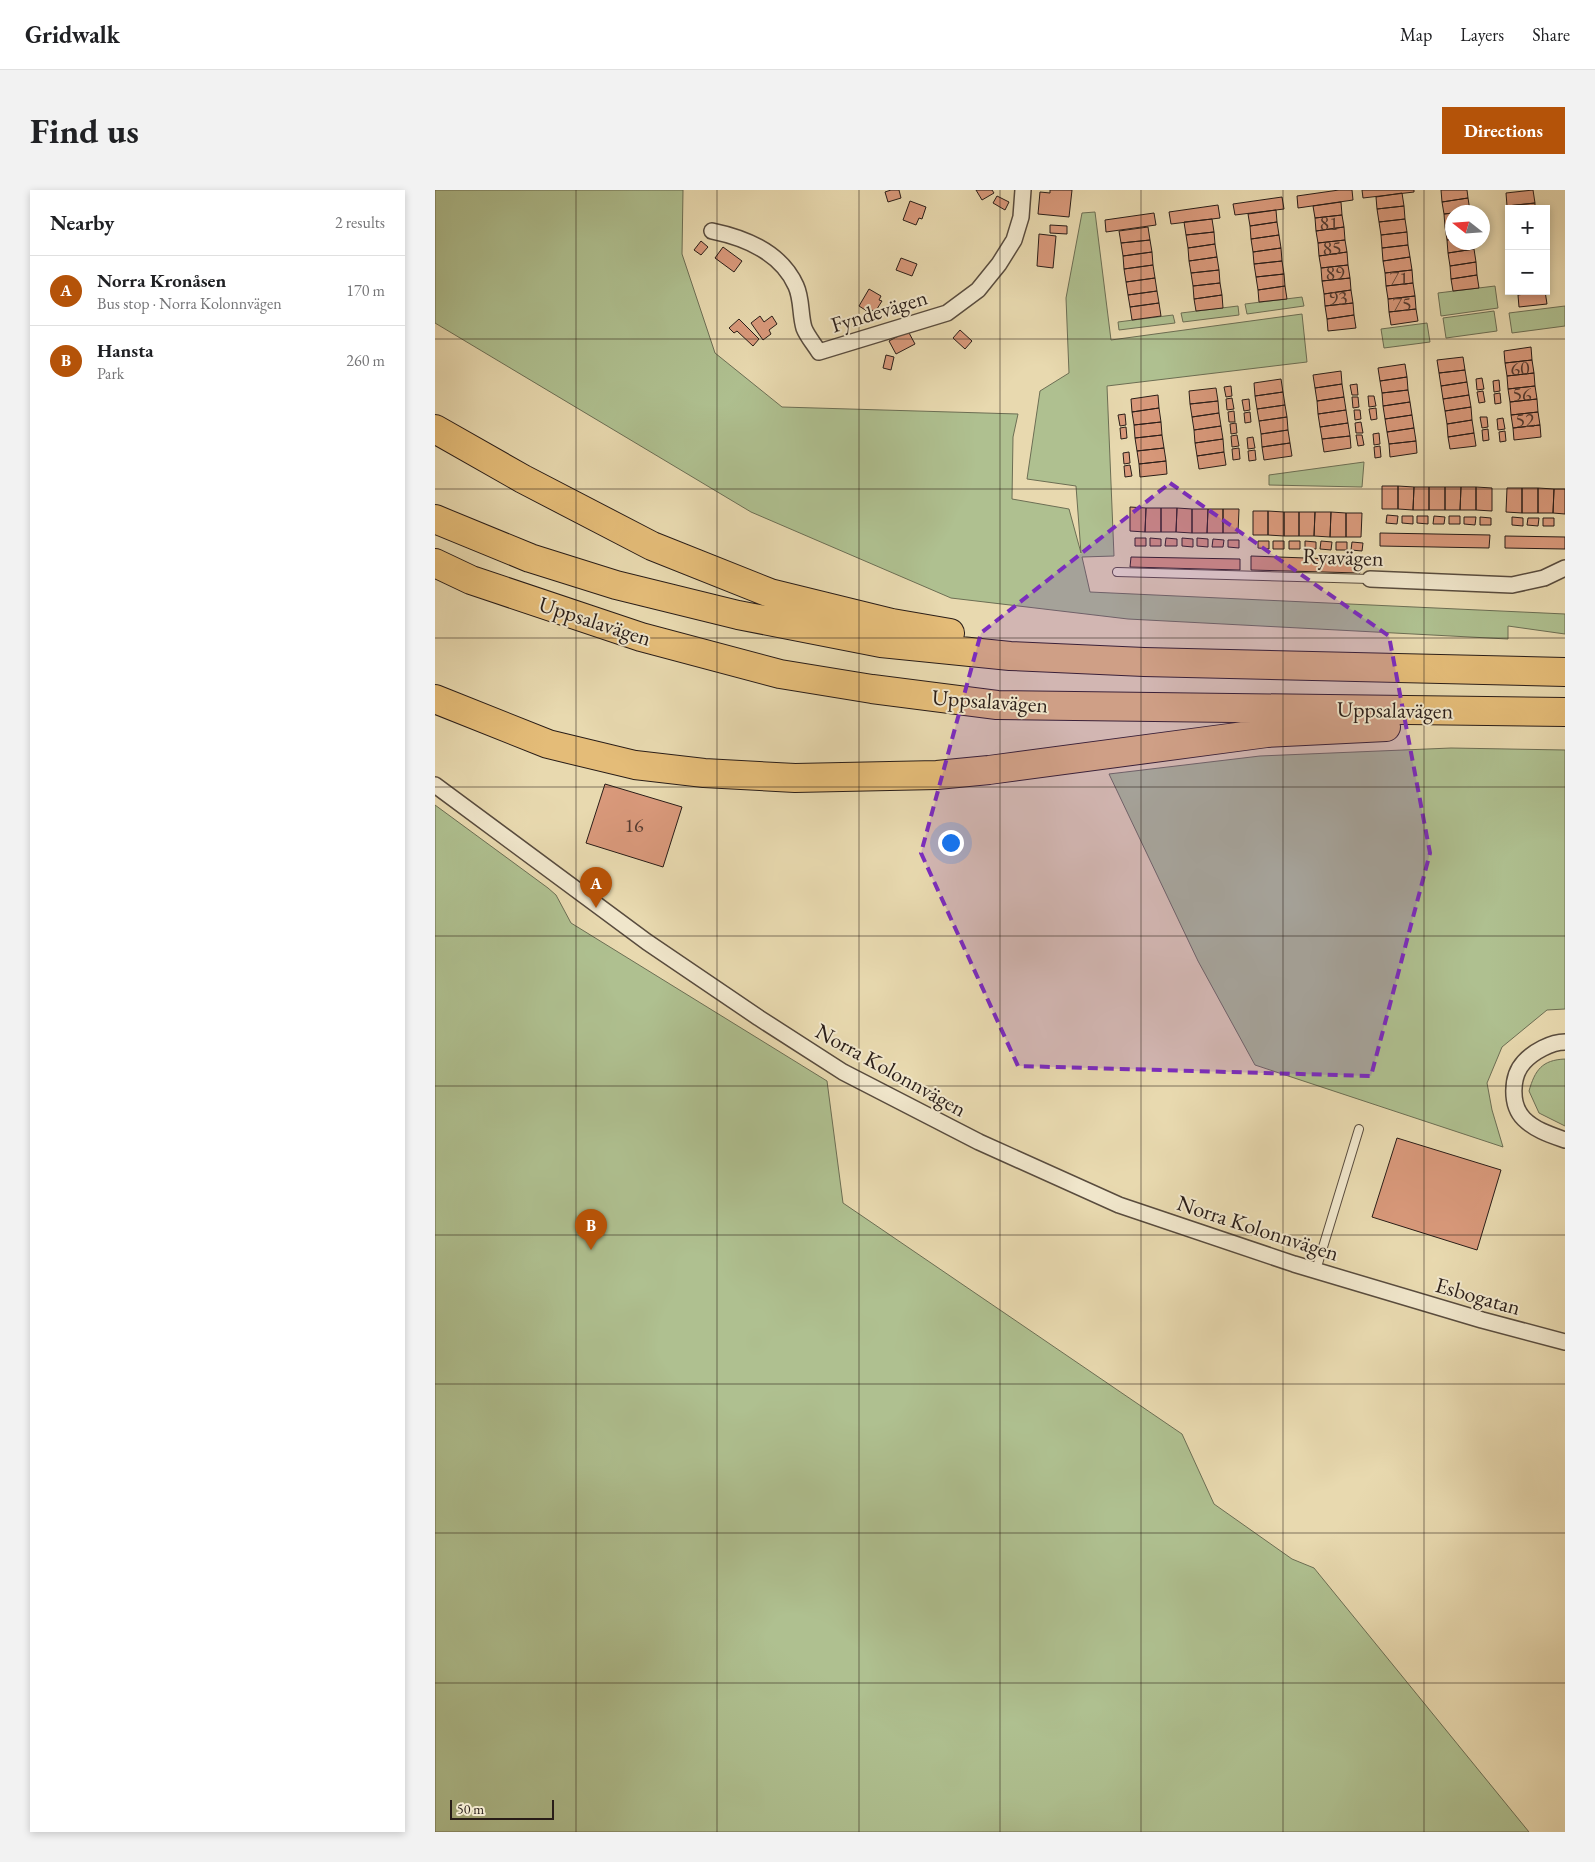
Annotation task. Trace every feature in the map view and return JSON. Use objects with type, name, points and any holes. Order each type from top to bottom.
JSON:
[{"type":"highway","points":[[435,429],[523,479],[652,546],[770,592],[892,623],[992,640],[1106,653],[1144,662]]},
{"type":"highway","name":"Uppsalavägen","points":[[435,519],[529,558],[616,584],[738,615],[881,643],[1010,656],[1144,662],[1565,672]]},
{"type":"highway","name":"Uppsalavägen","points":[[435,563],[471,580],[641,637],[780,674],[872,689],[997,705],[1565,712]]},
{"type":"highway","points":[[435,699],[548,744],[635,765],[704,773],[795,778],[937,775],[989,770],[1267,733],[1565,717]]},
{"type":"street","name":"Fyndevägen","points":[[712,231],[734,236],[751,244],[769,253],[783,265],[797,287],[805,329],[819,352],[947,313],[978,290],[999,264],[1014,240],[1021,218],[1023,190]]},
{"type":"street","name":"Ryavägen","points":[[1370,579],[1512,585],[1544,578],[1565,568]]},
{"type":"street","name":"Norra Kolonnvägen","points":[[435,785],[647,942],[843,1072],[979,1142],[1119,1205],[1294,1264],[1380,1289]]},
{"type":"street","points":[[1565,1042],[1560,1042],[1536,1052],[1523,1063],[1515,1080],[1513,1095],[1523,1119],[1540,1131],[1565,1140]]},
{"type":"street","name":"Esbogatan","points":[[1380,1289],[1482,1320],[1565,1342]]},
{"type":"lane","name":"Ryavägen","points":[[1117,572],[1370,579]]},
{"type":"lane","points":[[1316,1270],[1359,1129]]},
{"type":"highlighted area","points":[[1170,483],[1389,636],[1430,853],[1371,1076],[1018,1066],[921,853],[981,633]]},
{"type":"green space","points":[[435,190],[683,190],[682,254],[715,353],[782,407],[1018,414],[1013,437],[1012,499],[1069,509],[1081,553],[1076,486],[1027,479],[1040,391],[1069,373],[1066,298],[1082,213],[1095,212],[1111,340],[1302,314],[1307,362],[1107,386],[1114,556],[1082,557],[1090,592],[1565,614],[1565,634],[1508,626],[1508,639],[1128,619],[951,598],[751,512],[435,323]]},
{"type":"green space","points":[[1495,286],[1498,308],[1441,316],[1438,293]]},
{"type":"green space","points":[[1302,297],[1304,306],[1247,314],[1245,304]]},
{"type":"green space","points":[[1238,306],[1239,315],[1183,322],[1181,313]]},
{"type":"green space","points":[[1565,306],[1565,326],[1512,333],[1509,313]]},
{"type":"green space","points":[[1494,311],[1497,331],[1446,338],[1443,318]]},
{"type":"green space","points":[[1173,315],[1175,323],[1119,330],[1118,322]]},
{"type":"green space","points":[[1427,323],[1430,342],[1384,348],[1381,329]]},
{"type":"green space","points":[[1364,462],[1362,487],[1269,485],[1269,475]]},
{"type":"green space","points":[[1451,748],[1565,750],[1565,1009],[1547,1010],[1502,1047],[1487,1083],[1492,1110],[1503,1147],[1255,1065],[1198,961],[1109,774],[1260,756]]},
{"type":"green space","points":[[435,805],[548,888],[556,895],[571,923],[827,1081],[843,1203],[1182,1434],[1214,1504],[1292,1559],[1314,1568],[1529,1832],[435,1832]]},
{"type":"green space","points":[[1565,1059],[1565,1126],[1539,1113],[1529,1091],[1534,1077],[1545,1064]]},
{"type":"building","points":[[899,190],[901,198],[888,202],[885,192]]},
{"type":"building","points":[[976,190],[992,190],[994,193],[982,200]]},
{"type":"building","points":[[1050,190],[1072,190],[1069,217],[1038,214],[1040,192],[1050,193]]},
{"type":"building","points":[[1352,190],[1353,200],[1298,208],[1297,196]]},
{"type":"building","points":[[1362,190],[1414,190],[1414,192],[1363,198]]},
{"type":"building","points":[[1441,190],[1467,190],[1468,198],[1442,202]]},
{"type":"building","points":[[1533,190],[1535,203],[1507,205],[1506,193]]},
{"type":"building","points":[[1402,193],[1404,206],[1377,209],[1376,197]]},
{"type":"building","points":[[997,196],[1009,202],[1005,210],[993,203]]},
{"type":"building","points":[[1282,197],[1284,209],[1235,215],[1233,204]]},
{"type":"building","points":[[1468,198],[1469,205],[1445,205],[1444,214],[1442,202]]},
{"type":"building","points":[[910,201],[926,207],[922,219],[919,218],[916,225],[903,220]]},
{"type":"building","points":[[1341,202],[1342,215],[1315,218],[1313,206]]},
{"type":"building","points":[[1535,203],[1535,205],[1516,205]]},
{"type":"building","points":[[1218,205],[1220,218],[1171,224],[1169,212]]},
{"type":"building","points":[[1404,206],[1405,219],[1379,222],[1377,209]]},
{"type":"building","points":[[1276,210],[1277,222],[1250,226],[1248,214]]},
{"type":"building","points":[[1154,213],[1156,225],[1106,232],[1105,220]]},
{"type":"building","points":[[1342,215],[1344,227],[1316,231],[1315,218]]},
{"type":"building","points":[[1212,219],[1214,232],[1186,235],[1184,222]]},
{"type":"building","points":[[1405,219],[1407,232],[1381,235],[1379,222]]},
{"type":"building","points":[[1277,222],[1279,235],[1251,239],[1250,226]]},
{"type":"building","points":[[1050,225],[1067,226],[1067,234],[1050,233]]},
{"type":"building","points":[[1148,227],[1150,240],[1121,243],[1119,231]]},
{"type":"building","points":[[1344,227],[1345,240],[1318,243],[1316,231]]},
{"type":"building","points":[[1214,232],[1215,244],[1188,248],[1186,235]]},
{"type":"building","points":[[1407,232],[1408,245],[1382,248],[1381,235]]},
{"type":"building","points":[[1039,234],[1056,236],[1053,268],[1037,266]]},
{"type":"building","points":[[1279,235],[1281,248],[1253,252],[1251,239]]},
{"type":"building","points":[[1150,240],[1152,252],[1123,256],[1121,243]]},
{"type":"building","points":[[1345,240],[1347,252],[1319,256],[1318,243]]},
{"type":"building","points":[[701,241],[708,247],[701,255],[694,250]]},
{"type":"building","points":[[1215,244],[1217,257],[1189,261],[1188,248]]},
{"type":"building","points":[[1408,245],[1410,257],[1383,261],[1382,248]]},
{"type":"building","points":[[723,247],[742,261],[734,272],[715,258]]},
{"type":"building","points":[[1281,248],[1282,261],[1254,264],[1253,252]]},
{"type":"building","points":[[1448,250],[1468,250],[1448,253]]},
{"type":"building","points":[[1474,250],[1476,262],[1450,266],[1448,253]]},
{"type":"building","points":[[1152,252],[1153,265],[1124,269],[1123,256]]},
{"type":"building","points":[[1347,252],[1348,265],[1321,268],[1319,256]]},
{"type":"building","points":[[1217,257],[1219,270],[1191,273],[1189,261]]},
{"type":"building","points":[[1410,257],[1412,270],[1385,273],[1383,261]]},
{"type":"building","points":[[901,258],[917,264],[912,276],[896,270]]},
{"type":"building","points":[[1282,261],[1284,274],[1256,277],[1254,264]]},
{"type":"building","points":[[1476,262],[1477,275],[1451,279],[1450,266]]},
{"type":"building","points":[[1153,265],[1155,278],[1126,282],[1124,269]]},
{"type":"building","points":[[1348,265],[1350,278],[1322,281],[1321,268]]},
{"type":"building","points":[[1219,270],[1220,283],[1193,286],[1191,273]]},
{"type":"building","points":[[1412,270],[1413,283],[1386,286],[1385,273]]},
{"type":"building","points":[[1284,274],[1285,286],[1258,290],[1256,277]]},
{"type":"building","points":[[1477,275],[1479,288],[1453,291],[1451,279]]},
{"type":"building","points":[[1155,278],[1157,291],[1128,295],[1126,282]]},
{"type":"building","points":[[1350,278],[1351,290],[1324,294],[1322,281]]},
{"type":"building","points":[[1220,283],[1222,295],[1194,299],[1193,286]]},
{"type":"building","points":[[1413,283],[1415,296],[1388,299],[1386,286]]},
{"type":"building","points":[[1285,286],[1287,299],[1259,302],[1258,290]]},
{"type":"building","points":[[869,289],[881,296],[879,300],[882,301],[875,312],[872,310],[870,313],[859,306]]},
{"type":"building","points":[[1351,290],[1353,303],[1325,306],[1324,294]]},
{"type":"building","points":[[1157,291],[1159,303],[1130,307],[1128,295]]},
{"type":"building","points":[[1222,295],[1223,308],[1196,311],[1194,299]]},
{"type":"building","points":[[1518,295],[1546,295],[1547,304],[1519,307]]},
{"type":"building","points":[[1415,296],[1416,309],[1389,312],[1388,299]]},
{"type":"building","points":[[1159,303],[1161,316],[1132,320],[1130,307]]},
{"type":"building","points":[[1353,303],[1354,315],[1327,319],[1325,306]]},
{"type":"building","points":[[1416,309],[1418,321],[1391,325],[1389,312]]},
{"type":"building","points":[[1354,315],[1356,328],[1328,331],[1327,319]]},
{"type":"building","points":[[760,316],[764,322],[772,316],[777,324],[769,330],[771,334],[763,340],[751,323]]},
{"type":"building","points":[[739,319],[759,339],[753,346],[737,331],[734,333],[729,328]]},
{"type":"building","points":[[960,330],[972,341],[965,349],[953,338]]},
{"type":"building","points":[[908,331],[915,344],[896,354],[889,341]]},
{"type":"building","points":[[1531,347],[1532,360],[1505,363],[1504,351]]},
{"type":"building","points":[[886,355],[894,357],[891,370],[883,368]]},
{"type":"building","points":[[1463,357],[1465,370],[1439,373],[1437,360]]},
{"type":"building","points":[[1532,360],[1534,373],[1507,376],[1505,363]]},
{"type":"building","points":[[1405,364],[1407,377],[1380,381],[1378,368]]},
{"type":"building","points":[[1465,370],[1467,382],[1441,386],[1439,373]]},
{"type":"building","points":[[1341,371],[1342,384],[1315,388],[1313,375]]},
{"type":"building","points":[[1534,373],[1535,386],[1508,389],[1507,376]]},
{"type":"building","points":[[1407,377],[1408,390],[1382,393],[1380,381]]},
{"type":"building","points":[[1482,378],[1484,389],[1477,390],[1476,379]]},
{"type":"building","points":[[1281,379],[1283,392],[1255,396],[1254,383]]},
{"type":"building","points":[[1499,380],[1500,391],[1494,392],[1493,381]]},
{"type":"building","points":[[1467,382],[1469,395],[1443,399],[1441,386]]},
{"type":"building","points":[[1342,384],[1344,397],[1317,401],[1315,388]]},
{"type":"building","points":[[1357,384],[1358,395],[1352,395],[1350,385]]},
{"type":"building","points":[[1231,386],[1232,396],[1226,397],[1224,387]]},
{"type":"building","points":[[1535,386],[1537,399],[1510,402],[1508,389]]},
{"type":"building","points":[[1216,388],[1218,401],[1190,404],[1189,391]]},
{"type":"building","points":[[1408,390],[1410,402],[1383,406],[1382,393]]},
{"type":"building","points":[[1483,391],[1485,402],[1479,403],[1477,392]]},
{"type":"building","points":[[1283,392],[1285,405],[1257,409],[1255,396]]},
{"type":"building","points":[[1500,393],[1501,403],[1495,404],[1494,394]]},
{"type":"building","points":[[1158,395],[1159,408],[1132,412],[1131,399]]},
{"type":"building","points":[[1469,395],[1471,407],[1445,411],[1443,399]]},
{"type":"building","points":[[1368,396],[1374,396],[1376,406],[1369,407]]},
{"type":"building","points":[[1344,397],[1346,410],[1318,414],[1317,401]]},
{"type":"building","points":[[1352,397],[1358,397],[1359,407],[1353,408]]},
{"type":"building","points":[[1232,398],[1234,409],[1227,410],[1226,399]]},
{"type":"building","points":[[1249,399],[1250,410],[1244,411],[1242,400]]},
{"type":"building","points":[[1537,399],[1538,412],[1511,415],[1510,402]]},
{"type":"building","points":[[1218,401],[1219,413],[1192,417],[1190,404]]},
{"type":"building","points":[[1410,402],[1412,415],[1385,419],[1383,406]]},
{"type":"building","points":[[1285,405],[1287,417],[1259,421],[1257,409]]},
{"type":"building","points":[[1471,407],[1472,420],[1447,424],[1445,411]]},
{"type":"building","points":[[1159,408],[1161,422],[1134,425],[1132,412]]},
{"type":"building","points":[[1376,408],[1377,419],[1371,420],[1369,409]]},
{"type":"building","points":[[1346,410],[1348,423],[1320,427],[1318,414]]},
{"type":"building","points":[[1354,410],[1360,410],[1361,419],[1355,420]]},
{"type":"building","points":[[1234,411],[1235,422],[1229,422],[1228,412]]},
{"type":"building","points":[[1250,412],[1251,422],[1245,423],[1244,413]]},
{"type":"building","points":[[1538,412],[1540,425],[1513,428],[1511,415]]},
{"type":"building","points":[[1219,413],[1221,426],[1194,430],[1192,417]]},
{"type":"building","points":[[1125,414],[1126,425],[1120,426],[1118,415]]},
{"type":"building","points":[[1412,415],[1414,428],[1387,432],[1385,419]]},
{"type":"building","points":[[1287,417],[1288,430],[1261,434],[1259,421]]},
{"type":"building","points":[[1480,417],[1487,417],[1488,427],[1482,428]]},
{"type":"building","points":[[1503,418],[1505,429],[1498,430],[1497,419]]},
{"type":"building","points":[[1472,420],[1474,433],[1448,437],[1447,424]]},
{"type":"building","points":[[1161,422],[1162,435],[1135,438],[1134,425]]},
{"type":"building","points":[[1361,422],[1363,433],[1356,433],[1355,423]]},
{"type":"building","points":[[1236,423],[1237,433],[1231,434],[1230,424]]},
{"type":"building","points":[[1348,423],[1350,436],[1322,439],[1320,427]]},
{"type":"building","points":[[1540,425],[1541,437],[1514,440],[1513,428]]},
{"type":"building","points":[[1221,426],[1223,439],[1195,443],[1194,430]]},
{"type":"building","points":[[1126,427],[1127,438],[1121,439],[1120,428]]},
{"type":"building","points":[[1414,428],[1416,441],[1389,444],[1387,432]]},
{"type":"building","points":[[1488,429],[1489,440],[1483,441],[1482,430]]},
{"type":"building","points":[[1288,430],[1290,443],[1262,447],[1261,434]]},
{"type":"building","points":[[1505,431],[1506,441],[1500,442],[1499,432]]},
{"type":"building","points":[[1379,433],[1380,444],[1374,445],[1373,434]]},
{"type":"building","points":[[1474,433],[1476,446],[1450,449],[1448,437]]},
{"type":"building","points":[[1162,435],[1164,448],[1137,451],[1135,438]]},
{"type":"building","points":[[1237,435],[1239,446],[1232,447],[1231,436]]},
{"type":"building","points":[[1356,435],[1362,435],[1364,445],[1358,446]]},
{"type":"building","points":[[1350,436],[1351,448],[1324,452],[1322,439]]},
{"type":"building","points":[[1253,437],[1255,448],[1248,449],[1247,438]]},
{"type":"building","points":[[1223,439],[1224,452],[1197,456],[1195,443]]},
{"type":"building","points":[[1416,441],[1417,453],[1390,457],[1389,444]]},
{"type":"building","points":[[1290,443],[1292,456],[1264,460],[1262,447]]},
{"type":"building","points":[[1380,446],[1381,457],[1375,458],[1374,447]]},
{"type":"building","points":[[1164,448],[1166,461],[1139,464],[1137,451]]},
{"type":"building","points":[[1239,448],[1240,459],[1233,460],[1232,449]]},
{"type":"building","points":[[1255,450],[1256,460],[1249,461],[1248,451]]},
{"type":"building","points":[[1129,452],[1130,463],[1124,464],[1123,453]]},
{"type":"building","points":[[1224,452],[1226,465],[1199,469],[1197,456]]},
{"type":"building","points":[[1166,461],[1167,474],[1140,477],[1139,464]]},
{"type":"building","points":[[1130,465],[1132,476],[1125,477],[1124,466]]},
{"type":"building","points":[[1382,486],[1398,486],[1398,509],[1382,509]]},
{"type":"building","points":[[1398,486],[1414,487],[1413,510],[1398,509]]},
{"type":"building","points":[[1414,487],[1429,487],[1429,510],[1413,510]]},
{"type":"building","points":[[1429,487],[1445,487],[1445,510],[1429,510]]},
{"type":"building","points":[[1445,487],[1461,487],[1460,510],[1445,510]]},
{"type":"building","points":[[1461,487],[1476,487],[1476,510],[1460,510]]},
{"type":"building","points":[[1476,487],[1492,488],[1492,511],[1476,510]]},
{"type":"building","points":[[1507,488],[1522,488],[1522,513],[1506,512]]},
{"type":"building","points":[[1522,488],[1538,488],[1538,513],[1522,513]]},
{"type":"building","points":[[1538,488],[1554,489],[1553,513],[1538,513]]},
{"type":"building","points":[[1554,489],[1565,489],[1565,514],[1553,513]]},
{"type":"building","points":[[1130,507],[1146,508],[1145,532],[1130,531]]},
{"type":"building","points":[[1146,508],[1161,508],[1161,532],[1145,532]]},
{"type":"building","points":[[1161,508],[1177,508],[1176,532],[1161,532]]},
{"type":"building","points":[[1177,508],[1192,509],[1192,533],[1176,532]]},
{"type":"building","points":[[1192,509],[1208,509],[1207,533],[1192,533]]},
{"type":"building","points":[[1208,509],[1223,509],[1223,533],[1207,533]]},
{"type":"building","points":[[1223,509],[1239,509],[1238,533],[1223,533]]},
{"type":"building","points":[[1253,511],[1268,511],[1268,535],[1253,535]]},
{"type":"building","points":[[1268,511],[1284,512],[1284,536],[1268,535]]},
{"type":"building","points":[[1284,512],[1299,512],[1299,536],[1284,536]]},
{"type":"building","points":[[1299,512],[1315,512],[1314,536],[1299,536]]},
{"type":"building","points":[[1315,512],[1331,512],[1330,537],[1314,536]]},
{"type":"building","points":[[1331,512],[1346,513],[1346,537],[1330,537]]},
{"type":"building","points":[[1346,513],[1362,513],[1361,537],[1346,537]]},
{"type":"building","points":[[1387,515],[1398,516],[1397,524],[1386,523]]},
{"type":"building","points":[[1402,516],[1413,516],[1413,524],[1402,523]]},
{"type":"building","points":[[1417,516],[1428,516],[1428,524],[1417,523]]},
{"type":"building","points":[[1434,516],[1445,517],[1444,524],[1433,524]]},
{"type":"building","points":[[1449,516],[1460,516],[1460,524],[1449,524]]},
{"type":"building","points":[[1464,517],[1476,517],[1475,525],[1464,524]]},
{"type":"building","points":[[1480,517],[1491,518],[1491,525],[1480,525]]},
{"type":"building","points":[[1512,517],[1523,518],[1523,526],[1512,525]]},
{"type":"building","points":[[1528,518],[1539,518],[1538,526],[1527,525]]},
{"type":"building","points":[[1543,518],[1554,518],[1554,526],[1543,526]]},
{"type":"building","points":[[1380,533],[1490,535],[1489,548],[1380,546]]},
{"type":"building","points":[[1505,536],[1565,537],[1565,549],[1505,548]]},
{"type":"building","points":[[1135,538],[1146,538],[1146,546],[1135,546]]},
{"type":"building","points":[[1150,538],[1161,539],[1161,546],[1150,546]]},
{"type":"building","points":[[1166,538],[1177,539],[1177,546],[1165,546]]},
{"type":"building","points":[[1182,538],[1193,539],[1193,547],[1182,546]]},
{"type":"building","points":[[1197,538],[1208,539],[1208,547],[1197,546]]},
{"type":"building","points":[[1213,539],[1224,540],[1223,547],[1212,547]]},
{"type":"building","points":[[1228,540],[1239,540],[1239,548],[1228,547]]},
{"type":"building","points":[[1258,541],[1269,541],[1269,549],[1258,548]]},
{"type":"building","points":[[1273,541],[1284,541],[1284,549],[1273,549]]},
{"type":"building","points":[[1289,541],[1300,541],[1300,549],[1289,549]]},
{"type":"building","points":[[1305,541],[1316,542],[1316,549],[1305,549]]},
{"type":"building","points":[[1321,541],[1332,542],[1331,550],[1320,549]]},
{"type":"building","points":[[1336,542],[1347,542],[1347,550],[1336,550]]},
{"type":"building","points":[[1352,542],[1363,543],[1362,551],[1351,550]]},
{"type":"building","points":[[1251,556],[1360,560],[1360,573],[1251,570]]},
{"type":"building","points":[[1131,557],[1240,559],[1240,570],[1130,567]]},
{"type":"building","points":[[605,784],[682,807],[663,867],[586,843]]},
{"type":"building","points":[[1397,1138],[1501,1170],[1477,1250],[1372,1217]]},
{"type":"place","name":"Norra Kronåsen","points":[[596,908]]},
{"type":"place","name":"Hansta","points":[[591,1250]]}]
